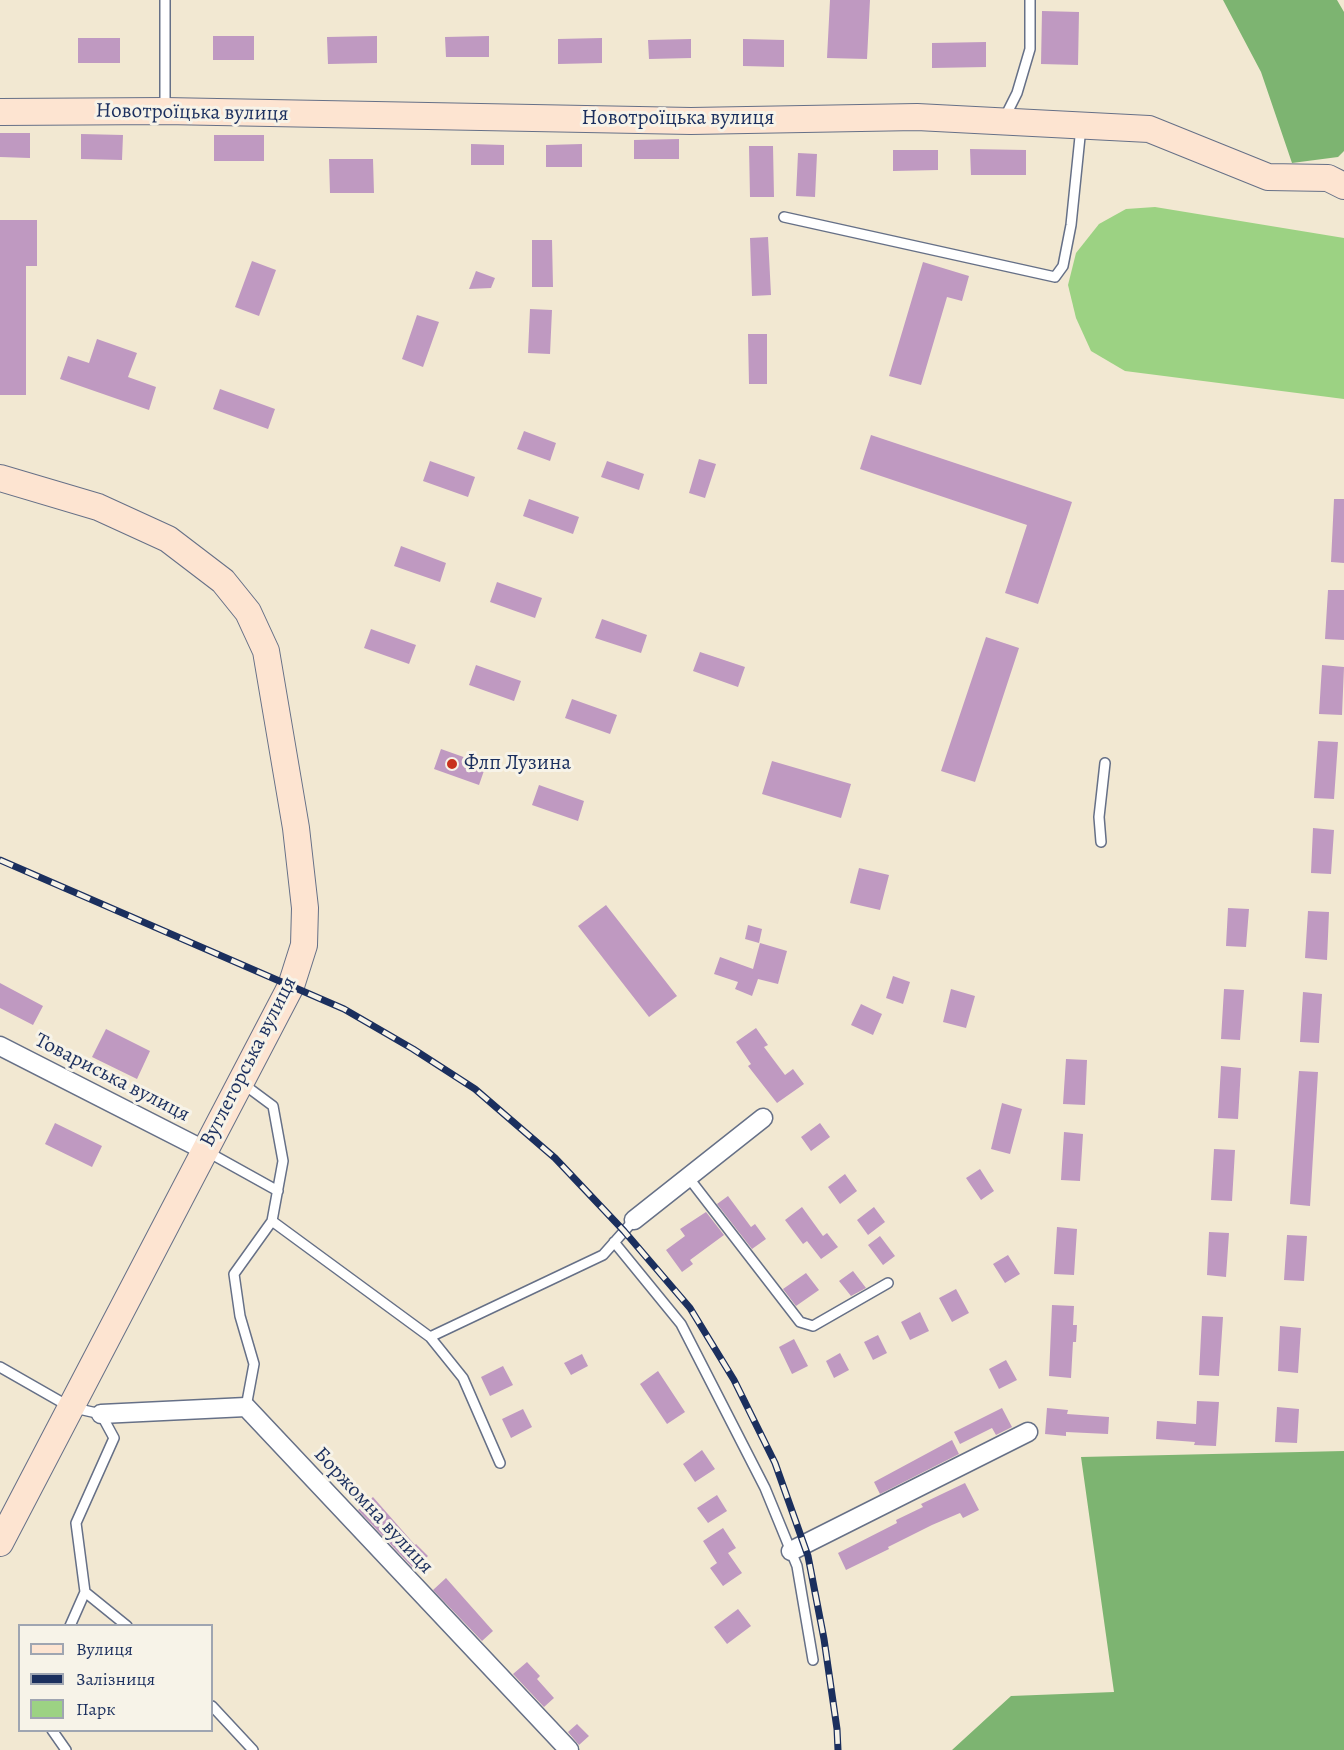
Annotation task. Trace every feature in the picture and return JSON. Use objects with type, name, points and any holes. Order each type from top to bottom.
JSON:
[{"type":"main road","name":"Новотроїцька вулиця","points":[[0,111],[165,111],[691,121],[917,117],[1082,125],[1149,129],[1268,177],[1328,178],[1344,186]]},
{"type":"main road","name":"Вуглегорська вулиця","points":[[0,478],[98,507],[168,539],[223,581],[248,612],[266,651],[296,828],[305,908],[304,945],[291,986],[0,1543]]},
{"type":"street","name":"Товариська вулиця","points":[[0,1046],[204,1150]]},
{"type":"street","points":[[634,1220],[763,1118]]},
{"type":"street","points":[[101,1414],[246,1407]]},
{"type":"street","name":"Боржомна вулиця","points":[[246,1407],[569,1750]]},
{"type":"street","points":[[791,1551],[1028,1432]]},
{"type":"lane","points":[[165,0],[165,111]]},
{"type":"lane","points":[[1003,122],[1021,82],[1030,49],[1030,0]]},
{"type":"lane","points":[[784,217],[1055,277],[1063,266],[1071,225],[1082,125]]},
{"type":"lane","points":[[1101,842],[1099,817],[1105,763]]},
{"type":"lane","points":[[240,1081],[273,1106],[284,1161],[272,1221],[234,1274],[240,1316],[254,1364],[246,1407]]},
{"type":"lane","points":[[204,1150],[278,1191]]},
{"type":"lane","points":[[688,1177],[800,1322],[813,1326],[888,1282]]},
{"type":"lane","points":[[430,1337],[603,1255],[634,1220]]},
{"type":"lane","points":[[272,1221],[430,1337],[463,1378],[500,1463]]},
{"type":"lane","points":[[614,1242],[681,1324],[765,1488],[797,1566],[813,1660]]},
{"type":"lane","points":[[0,1367],[70,1407],[101,1414],[114,1438],[76,1523],[85,1592],[71,1624]]},
{"type":"lane","points":[[85,1592],[125,1624]]},
{"type":"lane","points":[[213,1707],[253,1750]]},
{"type":"lane","points":[[53,1732],[66,1750]]},
{"type":"green space","points":[[1223,0],[1337,0],[1344,12],[1344,151],[1338,157],[1292,163],[1261,72]]},
{"type":"green space","points":[[1155,207],[1344,238],[1344,399],[1125,371],[1091,351],[1076,318],[1068,285],[1076,253],[1099,224],[1126,209]]},
{"type":"green space","points":[[1344,1451],[1344,1750],[952,1750],[1011,1696],[1114,1692],[1081,1457]]},
{"type":"building","points":[[830,0],[870,0],[867,59],[827,58]]},
{"type":"building","points":[[1042,11],[1079,12],[1078,65],[1041,64]]},
{"type":"building","points":[[213,36],[254,36],[254,60],[213,60]]},
{"type":"building","points":[[377,36],[377,63],[328,64],[327,37]]},
{"type":"building","points":[[489,36],[489,57],[446,57],[445,37]]},
{"type":"building","points":[[78,38],[120,38],[120,63],[78,63]]},
{"type":"building","points":[[602,38],[602,63],[558,64],[558,39]]},
{"type":"building","points":[[691,39],[691,58],[649,59],[648,40]]},
{"type":"building","points":[[743,39],[784,40],[784,67],[743,66]]},
{"type":"building","points":[[986,42],[986,67],[932,68],[932,43]]},
{"type":"building","points":[[0,133],[30,133],[30,158],[0,157]]},
{"type":"building","points":[[81,134],[123,135],[122,160],[81,159]]},
{"type":"building","points":[[214,135],[264,135],[264,161],[214,161]]},
{"type":"building","points":[[679,139],[679,159],[634,159],[634,140]]},
{"type":"building","points":[[471,144],[504,145],[504,165],[471,165]]},
{"type":"building","points":[[582,144],[582,167],[546,167],[546,145]]},
{"type":"building","points":[[749,146],[773,146],[774,197],[750,197]]},
{"type":"building","points":[[970,149],[1026,150],[1026,175],[971,175]]},
{"type":"building","points":[[893,150],[938,150],[938,170],[893,171]]},
{"type":"building","points":[[798,153],[817,154],[815,197],[796,196]]},
{"type":"building","points":[[329,159],[373,159],[374,193],[330,193]]},
{"type":"building","points":[[0,220],[37,220],[37,266],[26,266],[26,395],[0,395]]},
{"type":"building","points":[[768,237],[771,295],[752,296],[750,238]]},
{"type":"building","points":[[532,240],[552,240],[553,287],[532,287]]},
{"type":"building","points":[[252,261],[276,270],[259,316],[235,307]]},
{"type":"building","points":[[923,262],[969,276],[962,301],[947,297],[921,385],[889,376]]},
{"type":"building","points":[[476,271],[495,278],[491,288],[469,289]]},
{"type":"building","points":[[530,309],[552,310],[550,354],[528,353]]},
{"type":"building","points":[[417,315],[439,322],[423,367],[402,359]]},
{"type":"building","points":[[748,334],[767,334],[767,384],[749,384]]},
{"type":"building","points":[[97,339],[137,353],[128,377],[156,387],[149,410],[60,379],[68,356],[89,363]]},
{"type":"building","points":[[220,389],[275,409],[268,429],[213,409]]},
{"type":"building","points":[[524,431],[556,443],[550,461],[517,449]]},
{"type":"building","points":[[871,435],[1072,502],[1038,604],[1005,593],[1027,525],[860,469]]},
{"type":"building","points":[[699,459],[716,464],[705,498],[689,493]]},
{"type":"building","points":[[430,461],[475,477],[468,497],[423,481]]},
{"type":"building","points":[[607,461],[644,474],[639,490],[601,477]]},
{"type":"building","points":[[529,499],[579,517],[573,534],[523,516]]},
{"type":"building","points":[[1334,499],[1344,499],[1344,563],[1331,562]]},
{"type":"building","points":[[401,546],[446,563],[440,582],[394,566]]},
{"type":"building","points":[[497,582],[542,598],[535,618],[490,602]]},
{"type":"building","points":[[1328,590],[1344,590],[1344,640],[1325,639]]},
{"type":"building","points":[[602,619],[647,635],[641,653],[595,638]]},
{"type":"building","points":[[371,629],[416,645],[409,664],[364,648]]},
{"type":"building","points":[[986,637],[1019,648],[975,782],[941,771]]},
{"type":"building","points":[[700,652],[745,667],[738,687],[693,671]]},
{"type":"building","points":[[476,665],[521,681],[514,701],[469,685]]},
{"type":"building","points":[[1322,665],[1344,667],[1342,715],[1319,714]]},
{"type":"building","points":[[572,699],[617,715],[610,734],[565,718]]},
{"type":"building","points":[[1318,741],[1338,742],[1334,799],[1314,798]]},
{"type":"building","points":[[441,749],[486,765],[479,785],[434,769]]},
{"type":"building","points":[[772,761],[851,784],[841,818],[762,794]]},
{"type":"building","points":[[539,785],[584,801],[578,821],[532,805]]},
{"type":"building","points":[[1313,828],[1334,830],[1331,874],[1311,873]]},
{"type":"building","points":[[859,868],[889,875],[880,910],[850,903]]},
{"type":"building","points":[[606,905],[677,996],[649,1017],[578,926]]},
{"type":"building","points":[[1228,908],[1249,909],[1246,947],[1226,946]]},
{"type":"building","points":[[1308,911],[1329,912],[1327,960],[1305,958]]},
{"type":"building","points":[[748,925],[762,929],[759,943],[745,939]]},
{"type":"building","points":[[760,943],[787,951],[778,984],[758,979],[752,996],[735,989],[738,982],[714,974],[720,957],[753,969]]},
{"type":"building","points":[[893,976],[910,982],[903,1004],[886,998]]},
{"type":"building","points":[[0,983],[43,1006],[33,1025],[0,1008]]},
{"type":"building","points":[[951,989],[975,996],[966,1028],[943,1022]]},
{"type":"building","points":[[1224,989],[1244,990],[1240,1040],[1221,1039]]},
{"type":"building","points":[[1303,992],[1322,994],[1319,1043],[1300,1042]]},
{"type":"building","points":[[861,1004],[882,1014],[873,1035],[851,1025]]},
{"type":"building","points":[[756,1028],[768,1045],[764,1047],[785,1075],[793,1069],[804,1084],[777,1103],[748,1066],[751,1064],[736,1042]]},
{"type":"building","points":[[106,1029],[150,1051],[137,1079],[92,1057]]},
{"type":"building","points":[[1066,1059],[1087,1060],[1085,1105],[1063,1104]]},
{"type":"building","points":[[1221,1066],[1241,1068],[1238,1119],[1218,1118]]},
{"type":"building","points":[[1299,1071],[1318,1072],[1310,1206],[1290,1204]]},
{"type":"building","points":[[1002,1103],[1022,1109],[1010,1154],[991,1149]]},
{"type":"building","points":[[55,1123],[102,1146],[92,1167],[45,1144]]},
{"type":"building","points":[[820,1123],[830,1137],[811,1151],[801,1137]]},
{"type":"building","points":[[1064,1132],[1083,1134],[1080,1181],[1061,1180]]},
{"type":"building","points":[[1214,1149],[1235,1150],[1232,1201],[1211,1200]]},
{"type":"building","points":[[980,1169],[994,1191],[981,1200],[966,1178]]},
{"type":"building","points":[[845,1174],[857,1191],[840,1204],[828,1187]]},
{"type":"building","points":[[728,1196],[751,1227],[755,1224],[766,1239],[752,1249],[717,1204]]},
{"type":"building","points":[[802,1207],[823,1236],[827,1233],[838,1247],[821,1259],[807,1241],[803,1244],[785,1220]]},
{"type":"building","points":[[874,1207],[885,1222],[868,1235],[857,1220]]},
{"type":"building","points":[[706,1212],[724,1235],[690,1260],[693,1264],[682,1272],[666,1250],[685,1236],[680,1229]]},
{"type":"building","points":[[1057,1227],[1077,1229],[1074,1275],[1054,1274]]},
{"type":"building","points":[[1209,1232],[1229,1233],[1226,1277],[1207,1275]]},
{"type":"building","points":[[1287,1235],[1307,1236],[1304,1281],[1284,1280]]},
{"type":"building","points":[[880,1236],[895,1256],[883,1265],[868,1245]]},
{"type":"building","points":[[1008,1255],[1020,1274],[1005,1283],[993,1264]]},
{"type":"building","points":[[853,1271],[866,1288],[851,1296],[839,1281]]},
{"type":"building","points":[[806,1273],[819,1290],[796,1306],[783,1289]]},
{"type":"building","points":[[956,1289],[969,1313],[952,1322],[939,1298]]},
{"type":"building","points":[[1052,1305],[1074,1306],[1073,1325],[1077,1325],[1076,1342],[1073,1342],[1071,1378],[1049,1376]]},
{"type":"building","points":[[920,1312],[929,1331],[910,1340],[901,1322]]},
{"type":"building","points":[[1202,1316],[1223,1317],[1219,1376],[1199,1375]]},
{"type":"building","points":[[1280,1326],[1301,1328],[1298,1373],[1278,1371]]},
{"type":"building","points":[[878,1335],[887,1353],[873,1360],[864,1342]]},
{"type":"building","points":[[794,1339],[808,1366],[792,1374],[779,1347]]},
{"type":"building","points":[[840,1353],[849,1370],[834,1378],[826,1361]]},
{"type":"building","points":[[582,1354],[588,1366],[571,1375],[564,1363]]},
{"type":"building","points":[[1006,1360],[1017,1380],[999,1389],[989,1369]]},
{"type":"building","points":[[503,1366],[513,1385],[490,1396],[481,1377]]},
{"type":"building","points":[[658,1371],[685,1412],[667,1424],[640,1384]]},
{"type":"building","points":[[1197,1401],[1219,1402],[1216,1446],[1156,1439],[1157,1421],[1196,1424]]},
{"type":"building","points":[[1277,1407],[1299,1409],[1297,1443],[1275,1442]]},
{"type":"building","points":[[1002,1408],[1012,1427],[996,1435],[992,1428],[960,1444],[954,1432]]},
{"type":"building","points":[[1047,1408],[1068,1410],[1067,1414],[1109,1417],[1108,1434],[1066,1432],[1066,1436],[1045,1434]]},
{"type":"building","points":[[523,1409],[532,1427],[511,1438],[502,1419]]},
{"type":"building","points":[[952,1440],[959,1454],[880,1494],[874,1482]]},
{"type":"building","points":[[702,1450],[715,1469],[695,1482],[683,1464]]},
{"type":"building","points":[[965,1483],[979,1510],[963,1518],[960,1513],[932,1525],[846,1570],[838,1553],[897,1523],[896,1520],[923,1507],[921,1504]]},
{"type":"building","points":[[717,1495],[727,1511],[708,1523],[697,1508]]},
{"type":"building","points":[[373,1497],[415,1545],[428,1556],[414,1569],[358,1510]]},
{"type":"building","points":[[723,1528],[736,1548],[728,1553],[742,1573],[723,1586],[710,1568],[717,1563],[703,1541]]},
{"type":"building","points":[[446,1578],[493,1631],[482,1641],[433,1590]]},
{"type":"building","points":[[738,1609],[751,1626],[727,1644],[714,1627]]},
{"type":"building","points":[[527,1662],[540,1676],[537,1679],[554,1698],[544,1707],[513,1674]]},
{"type":"building","points":[[577,1724],[589,1736],[579,1745],[568,1732]]},
{"type":"railway","points":[[0,860],[344,1009],[413,1049],[475,1089],[555,1158],[624,1231],[690,1308],[734,1380],[775,1463],[808,1556],[824,1639],[838,1750]]},
{"type":"place","name":"Флп Лузина","points":[[452,764]]}]
